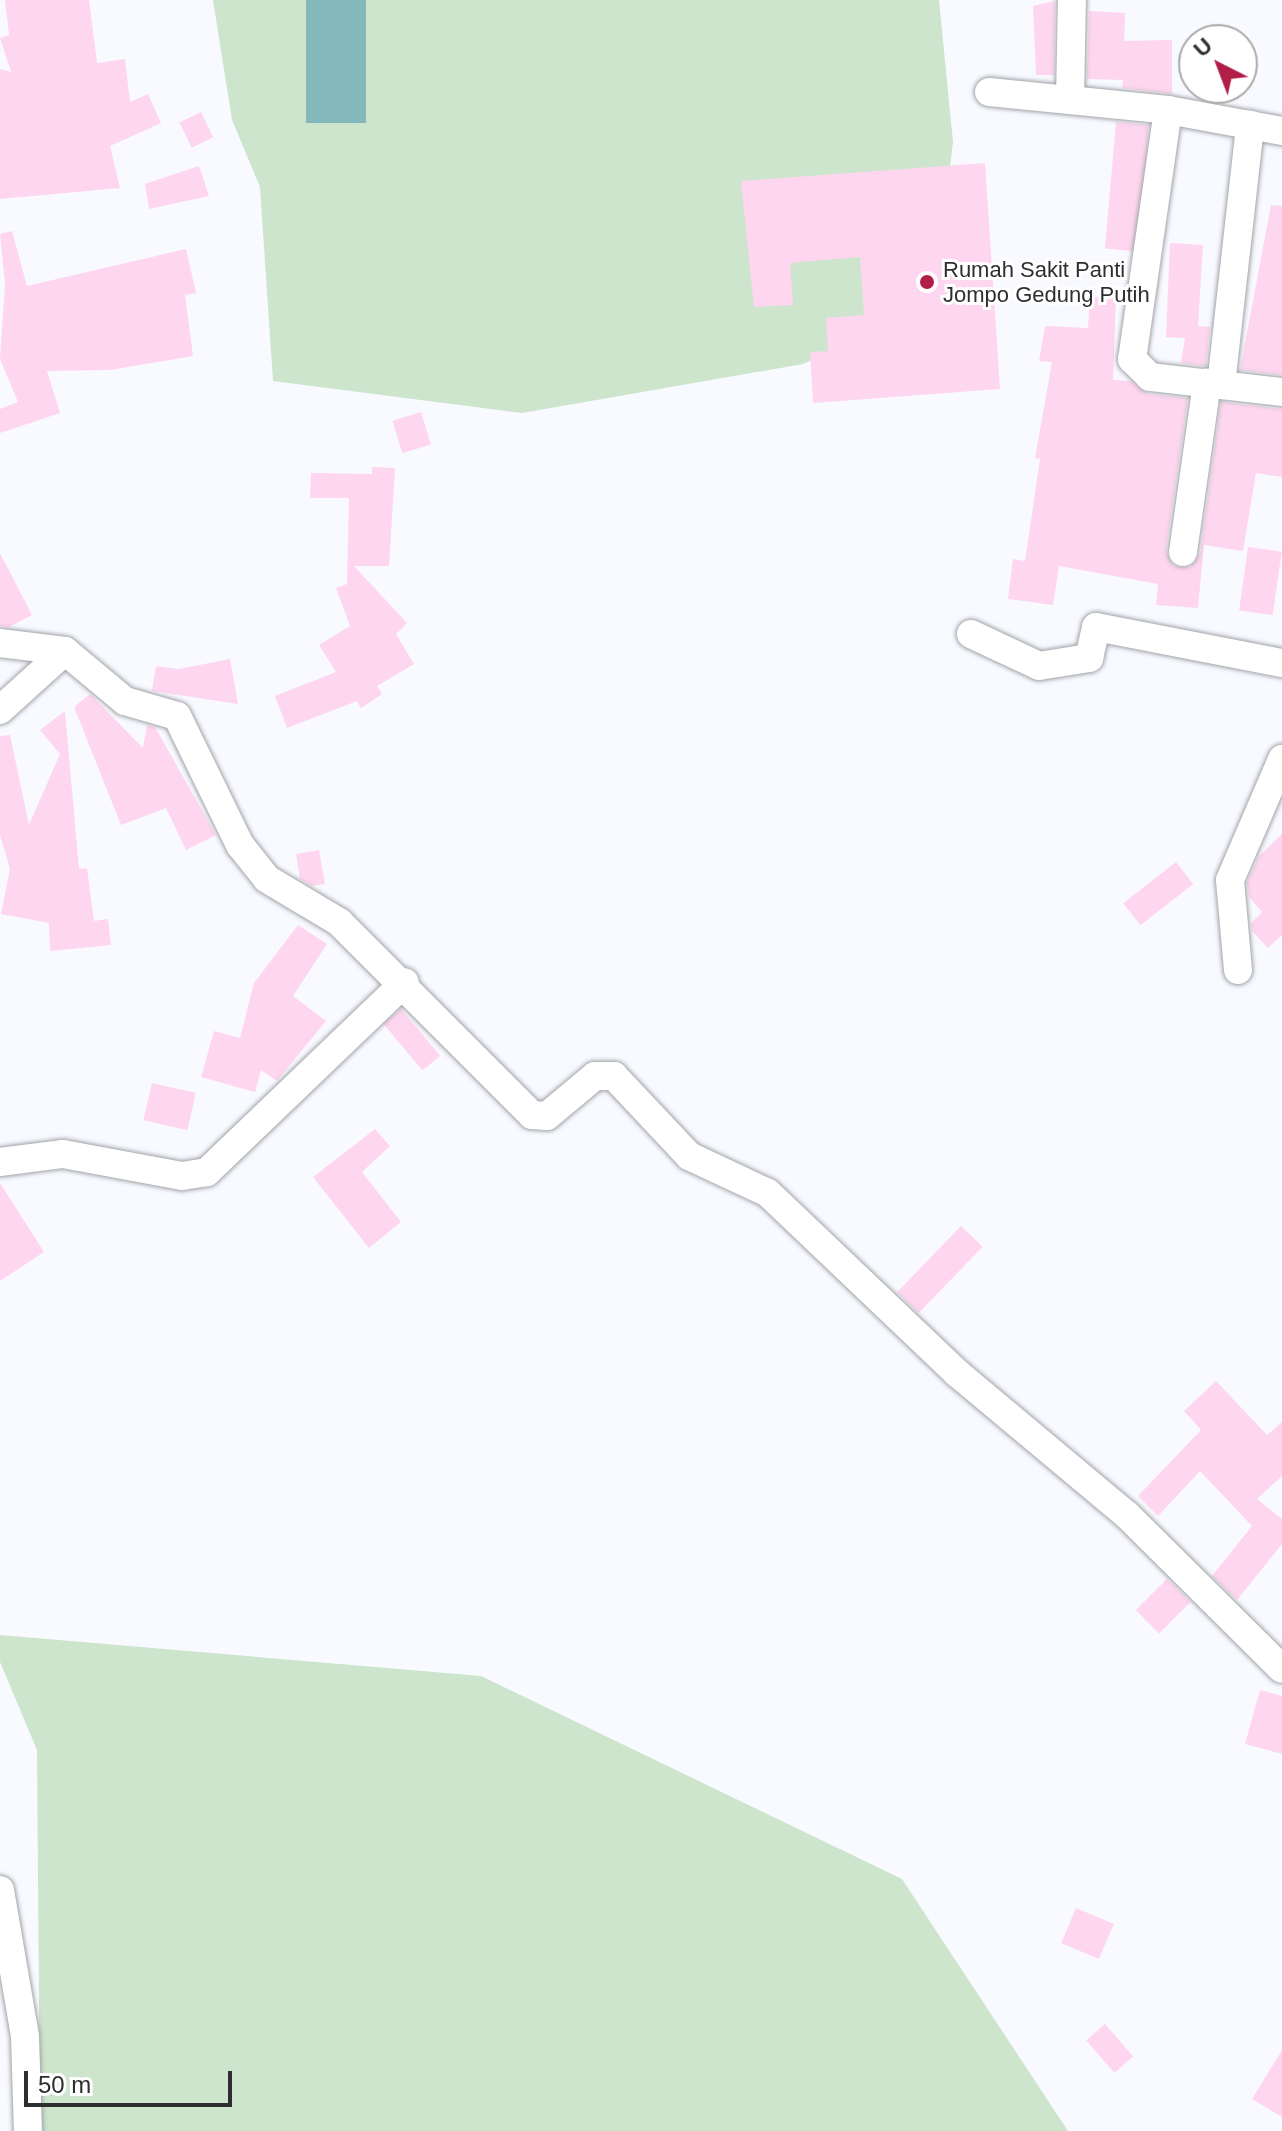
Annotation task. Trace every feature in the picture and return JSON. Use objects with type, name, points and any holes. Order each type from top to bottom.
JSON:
[{"type":"street","points":[[1070,100],[1072,0]]},
{"type":"street","points":[[989,92],[1168,110],[1282,131]]},
{"type":"street","points":[[1168,110],[1132,359],[1150,377],[1282,392]]},
{"type":"street","points":[[1183,552],[1214,384],[1250,125]]},
{"type":"street","points":[[971,634],[1039,666],[1089,658],[1096,627],[1282,663]]},
{"type":"street","points":[[0,643],[65,651],[125,701],[177,716],[240,845],[267,879],[322,909],[405,982],[532,1115],[547,1116],[595,1076],[614,1076],[689,1156],[768,1193],[957,1373],[1127,1515],[1282,1669]]},
{"type":"street","points":[[0,710],[65,651]]},
{"type":"street","points":[[1238,970],[1230,880],[1282,759]]},
{"type":"street","points":[[0,1162],[63,1154],[182,1176],[207,1172],[405,982]]},
{"type":"street","points":[[0,1890],[25,2037],[28,2131]]},
{"type":"green space","points":[[213,0],[939,0],[953,142],[933,308],[803,364],[522,413],[273,381],[260,187],[232,120]]},
{"type":"green space","points":[[0,1635],[481,1676],[902,1879],[1068,2131],[40,2131],[37,1750],[0,1662]]},
{"type":"water","points":[[306,0],[366,0],[366,123],[306,123]]},
{"type":"building","points":[[5,0],[89,0],[97,63],[125,59],[130,102],[148,94],[161,123],[110,146],[120,188],[0,199],[0,69],[11,72],[0,38],[9,35]]},
{"type":"building","points":[[1055,1],[1054,75],[1036,75],[1033,6]]},
{"type":"building","points":[[1089,11],[1125,13],[1124,41],[1172,40],[1172,94],[1122,88],[1123,80],[1087,79]]},
{"type":"building","points":[[201,112],[213,137],[192,148],[179,123]]},
{"type":"building","points":[[1116,122],[1149,125],[1138,251],[1105,249]]},
{"type":"building","name":"Rumah Sakit Panti Jompo Gedung Putih","points":[[985,163],[1000,389],[813,403],[810,352],[828,351],[826,318],[864,315],[860,257],[790,263],[793,305],[754,307],[741,181]]},
{"type":"building","points":[[199,166],[209,196],[149,209],[145,184]]},
{"type":"building","points":[[1271,205],[1282,206],[1282,375],[1240,370]]},
{"type":"building","points":[[12,231],[27,286],[186,249],[196,293],[185,295],[193,356],[110,370],[47,371],[60,413],[0,433],[0,409],[18,402],[0,359],[5,284],[0,234]]},
{"type":"building","points":[[1170,243],[1203,245],[1198,326],[1210,327],[1206,366],[1181,363],[1185,338],[1166,337]]},
{"type":"building","points":[[1090,297],[1116,298],[1113,380],[1130,381],[1148,394],[1188,398],[1166,550],[1173,566],[1190,567],[1200,554],[1221,402],[1282,409],[1282,477],[1256,473],[1243,551],[1204,545],[1198,608],[1156,605],[1158,584],[1059,566],[1053,605],[1008,599],[1013,559],[1025,561],[1040,459],[1035,458],[1052,362],[1039,361],[1045,326],[1088,328]]},
{"type":"building","points":[[421,412],[431,445],[402,453],[392,421]]},
{"type":"building","points":[[372,467],[395,468],[389,566],[354,566],[407,623],[396,634],[414,664],[377,686],[382,694],[361,708],[357,701],[287,728],[275,696],[336,672],[319,645],[350,626],[336,588],[347,584],[349,498],[310,498],[311,473],[372,474]]},
{"type":"building","points":[[1248,547],[1282,552],[1273,615],[1239,610]]},
{"type":"building","points":[[0,553],[32,615],[9,627],[0,626]]},
{"type":"building","points":[[230,659],[238,704],[152,691],[156,666],[179,669]]},
{"type":"building","points":[[90,694],[143,748],[147,725],[155,727],[216,835],[186,850],[166,808],[121,825],[74,707]]},
{"type":"building","points":[[65,711],[79,869],[87,868],[94,921],[108,919],[111,945],[50,951],[49,923],[1,914],[10,869],[0,835],[0,736],[10,735],[29,825],[60,754],[40,730]]},
{"type":"building","points":[[1282,834],[1282,935],[1268,948],[1252,931],[1251,923],[1262,912],[1249,897],[1247,883],[1259,856]]},
{"type":"building","points":[[319,850],[325,884],[312,886],[300,879],[296,854]]},
{"type":"building","points":[[1176,862],[1193,884],[1140,925],[1123,903]]},
{"type":"building","points":[[298,925],[327,944],[293,996],[326,1021],[277,1081],[261,1070],[255,1092],[201,1077],[214,1031],[240,1038],[254,983]]},
{"type":"building","points":[[401,1009],[440,1056],[423,1071],[383,1024]]},
{"type":"building","points":[[152,1083],[196,1093],[187,1130],[143,1120]]},
{"type":"building","points":[[375,1129],[390,1146],[362,1172],[401,1222],[369,1248],[313,1177]]},
{"type":"building","points":[[0,1183],[44,1252],[0,1281]]},
{"type":"building","points":[[961,1226],[983,1247],[919,1313],[897,1292]]},
{"type":"building","points":[[1216,1381],[1267,1435],[1282,1422],[1282,1476],[1257,1499],[1282,1519],[1282,1544],[1237,1600],[1212,1576],[1252,1526],[1200,1471],[1158,1516],[1138,1496],[1201,1430],[1184,1411]]},
{"type":"building","points":[[1167,1579],[1190,1602],[1159,1633],[1136,1610]]},
{"type":"building","points":[[1260,1690],[1282,1696],[1282,1754],[1245,1744]]},
{"type":"building","points":[[1076,1908],[1114,1924],[1099,1959],[1061,1943]]},
{"type":"building","points":[[1105,2024],[1133,2056],[1114,2073],[1086,2040]]},
{"type":"building","points":[[1282,2050],[1282,2117],[1252,2099]]},
{"type":"place","name":"Rumah Sakit Panti Jompo Gedung Putih","points":[[927,282]]}]
